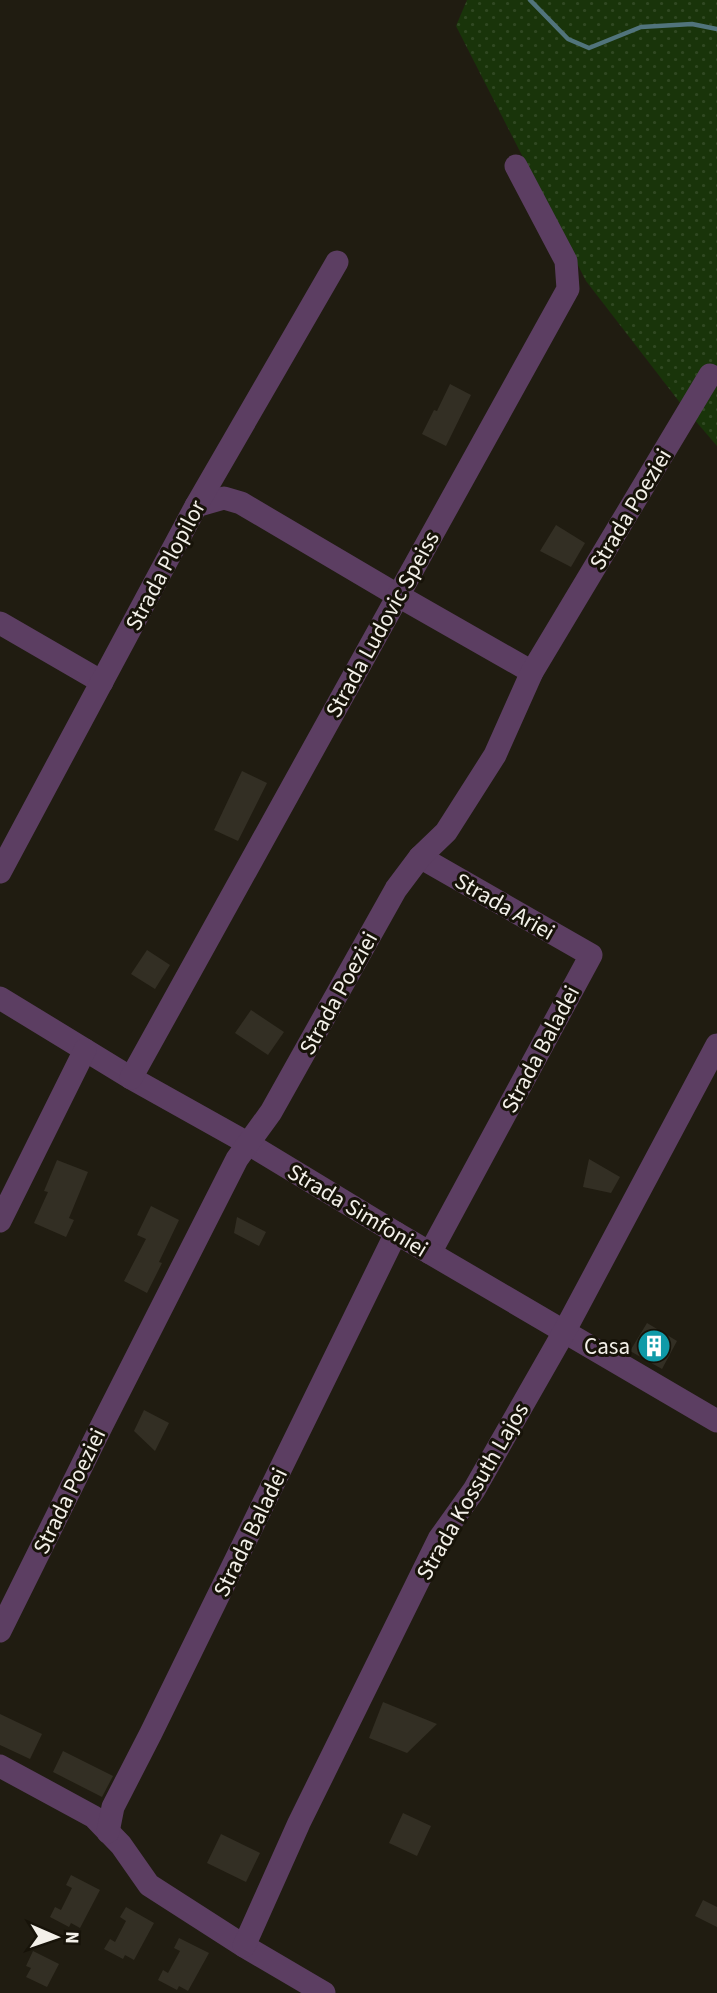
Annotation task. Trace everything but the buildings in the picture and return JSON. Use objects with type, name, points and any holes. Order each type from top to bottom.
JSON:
[{"type":"street","name":"Strada Ludovic Speiss","points":[[131,1078],[568,289],[566,261],[516,166]]},
{"type":"street","name":"Strada Plopilor","points":[[0,872],[196,506],[337,262]]},
{"type":"street","name":"Strada Poeziei","points":[[0,1631],[237,1159],[271,1112],[396,889],[419,857],[446,832],[495,755],[532,672],[710,375]]},
{"type":"street","points":[[196,506],[224,499],[241,503],[532,672]]},
{"type":"street","points":[[0,623],[102,681]]},
{"type":"street","name":"Strada Ariei","points":[[419,857],[591,955]]},
{"type":"street","name":"Strada Baladei","points":[[430,1253],[591,955]]},
{"type":"street","name":"Strada Simfoniei","points":[[0,998],[131,1078],[249,1144],[717,1420]]},
{"type":"street","name":"Strada Kossuth Lajos","points":[[244,1946],[299,1823],[439,1539],[474,1490],[564,1332],[717,1045]]},
{"type":"street","points":[[0,1221],[85,1050]]},
{"type":"street","name":"Strada Baladei","points":[[108,1832],[113,1807],[158,1721],[396,1233]]},
{"type":"street","points":[[0,1766],[93,1817],[121,1845],[149,1885],[324,1993]]},
{"type":"green space","points":[[467,0],[717,0],[717,446],[586,281],[456,26]]},
{"type":"waterway","points":[[530,0],[568,39],[589,48],[641,27],[692,24],[717,29]]},
{"type":"place","name":"Casa","points":[[654,1346]]}]
